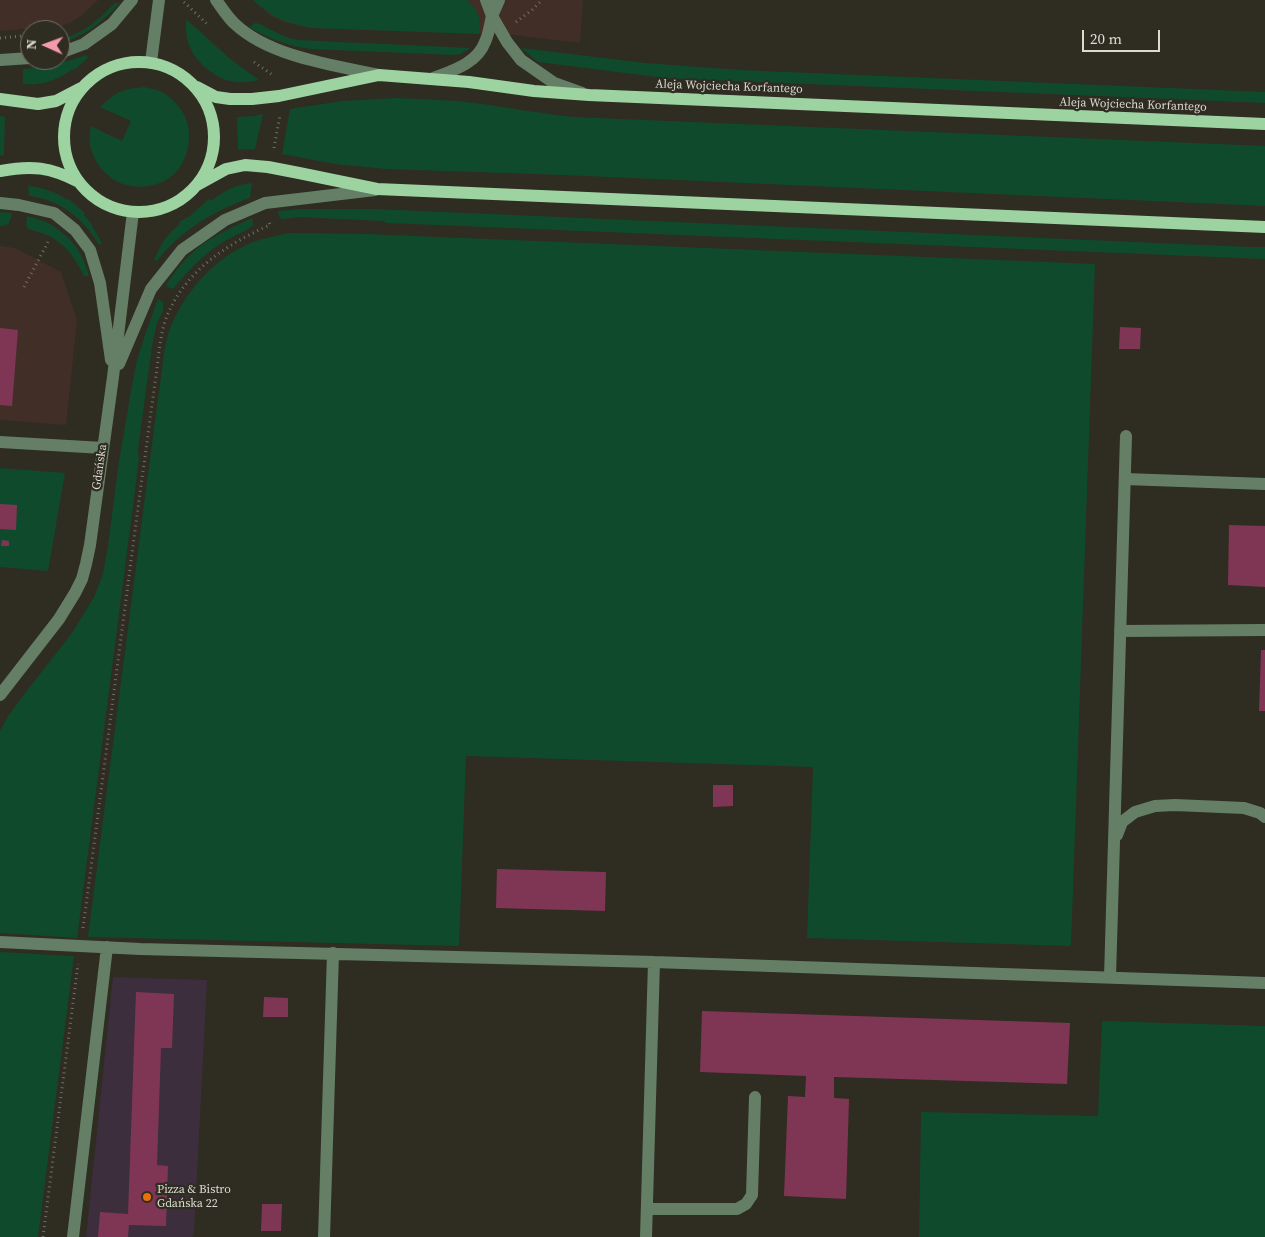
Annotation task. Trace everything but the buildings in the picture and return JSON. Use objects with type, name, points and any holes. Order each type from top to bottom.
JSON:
[{"type":"main road","points":[[0,99],[38,104],[56,101],[81,88],[108,68],[130,61],[151,62],[168,67],[185,76],[197,87],[210,108],[215,132],[213,156],[198,186]]},
{"type":"main road","name":"Aleja Wojciecha Korfantego","points":[[197,87],[216,97],[252,99],[279,96],[379,75],[469,82],[534,91],[589,95],[1265,124]]},
{"type":"main road","points":[[81,88],[67,114],[64,135],[67,158],[79,182],[93,197],[112,208],[134,212],[156,211],[179,201],[198,186],[226,169],[245,165],[299,173],[377,189],[1265,229]]},
{"type":"main road","points":[[0,171],[32,167],[47,169],[79,182]]},
{"type":"street","points":[[70,49],[84,44],[112,24],[132,0]]},
{"type":"street","points":[[151,62],[160,0]]},
{"type":"street","points":[[216,0],[235,24],[262,44],[296,56],[379,75]]},
{"type":"street","points":[[486,0],[506,42],[520,60],[554,83],[589,95]]},
{"type":"street","points":[[431,79],[460,68],[475,57],[485,44],[492,16],[499,0]]},
{"type":"street","points":[[0,60],[20,59]]},
{"type":"street","points":[[113,378],[151,289],[182,250],[225,220],[266,203],[377,189]]},
{"type":"street","points":[[0,203],[54,213],[75,230],[90,250],[100,283],[113,378]]},
{"type":"street","name":"Gdańska","points":[[0,695],[59,619],[82,579],[90,545],[134,212]]},
{"type":"street","points":[[1110,977],[1126,436]]},
{"type":"street","points":[[0,442],[103,448]]},
{"type":"street","points":[[1125,479],[1265,484]]},
{"type":"street","points":[[1120,630],[1265,630]]},
{"type":"street","points":[[1114,842],[1122,822],[1135,812],[1155,806],[1244,808],[1260,813],[1265,817]]},
{"type":"street","points":[[0,942],[198,951],[654,962],[1265,983]]},
{"type":"street","points":[[73,1237],[107,947]]},
{"type":"street","points":[[324,1237],[334,953]]},
{"type":"street","points":[[646,1237],[654,962]]},
{"type":"street","points":[[647,1209],[737,1209],[746,1204],[752,1194],[755,1097]]},
{"type":"path","points":[[184,2],[210,27]]},
{"type":"path","points":[[0,38],[20,36]]},
{"type":"path","points":[[273,152],[281,111]]},
{"type":"path","points":[[43,1237],[146,451],[165,323],[169,310],[181,290],[198,271],[232,244],[270,225]]},
{"type":"path","points":[[24,287],[48,242]]},
{"type":"shaded area","points":[[0,0],[98,0],[82,15],[70,23],[70,20],[20,20],[20,29],[0,31]]},
{"type":"shaded area","points":[[253,0],[583,0],[580,43],[514,35],[312,28],[282,21],[270,15]]},
{"type":"shaded area","points":[[0,246],[15,248],[61,272],[77,320],[66,425],[0,420]]},
{"type":"shaded area","points":[[113,977],[207,980],[194,1233],[192,1237],[86,1237]]},
{"type":"green space","points":[[253,0],[467,0],[474,7],[478,15],[480,29],[479,34],[312,28],[280,19]]},
{"type":"green space","points":[[115,3],[120,3],[93,28],[70,40],[70,37],[84,30]]},
{"type":"green space","points":[[186,19],[229,58],[259,80],[235,82],[212,73],[199,61],[190,47],[187,39]]},
{"type":"green space","points":[[255,23],[286,37],[298,40],[470,48],[461,54],[453,55],[311,49],[279,41],[249,27]]},
{"type":"green space","points":[[521,48],[645,63],[740,70],[1265,92],[1265,103],[664,78],[538,62]]},
{"type":"green space","points":[[86,55],[88,58],[74,70],[55,79],[44,83],[23,84],[23,70],[70,70],[70,60]]},
{"type":"green space","points":[[145,87],[160,91],[176,104],[187,122],[189,141],[184,159],[174,174],[157,184],[134,186],[114,180],[99,166],[90,145],[90,133],[91,126],[122,141],[131,121],[100,107],[120,92]]},
{"type":"green space","points":[[395,98],[475,103],[574,117],[1265,146],[1265,206],[386,169],[335,164],[282,154],[290,109],[342,101]]},
{"type":"green space","points":[[263,114],[255,149],[238,150],[237,117]]},
{"type":"green space","points":[[0,116],[5,117],[4,155],[0,156]]},
{"type":"green space","points":[[252,183],[250,198],[211,215],[176,240],[157,261],[154,260],[164,240],[180,224],[179,222],[190,216],[209,199],[211,201],[230,189]]},
{"type":"green space","points":[[28,186],[54,192],[69,199],[85,213],[84,215],[102,243],[99,245],[86,227],[70,212],[50,201],[29,196]]},
{"type":"green space","points":[[299,209],[375,209],[1265,247],[1265,259],[387,223],[383,221],[299,217],[282,219],[279,217],[278,211]]},
{"type":"green space","points":[[0,212],[12,213],[6,226],[0,226]]},
{"type":"green space","points":[[27,216],[49,224],[67,237],[81,254],[89,276],[84,276],[74,258],[59,242],[45,234],[28,229],[26,225]]},
{"type":"green space","points":[[252,218],[253,226],[222,242],[194,265],[174,288],[171,289],[166,285],[192,253],[225,231]]},
{"type":"green space","points":[[289,233],[366,234],[1095,264],[1071,946],[807,938],[813,767],[466,756],[459,946],[88,937],[163,359],[168,333],[190,292],[220,261],[259,240]]},
{"type":"green space","points":[[158,299],[163,302],[163,311],[157,323],[152,346],[77,938],[0,933],[0,731],[8,716],[72,633],[94,597],[103,574],[118,468],[137,360]]},
{"type":"green space","points":[[0,468],[65,473],[48,571],[0,567]]},
{"type":"green space","points":[[0,952],[74,956],[38,1237],[0,1237]]},
{"type":"green space","points":[[1102,1021],[1265,1026],[1265,1237],[919,1237],[921,1112],[1098,1116]]},
{"type":"place","name":"Pizza & Bistro Gdańska 22","points":[[147,1197]]}]
